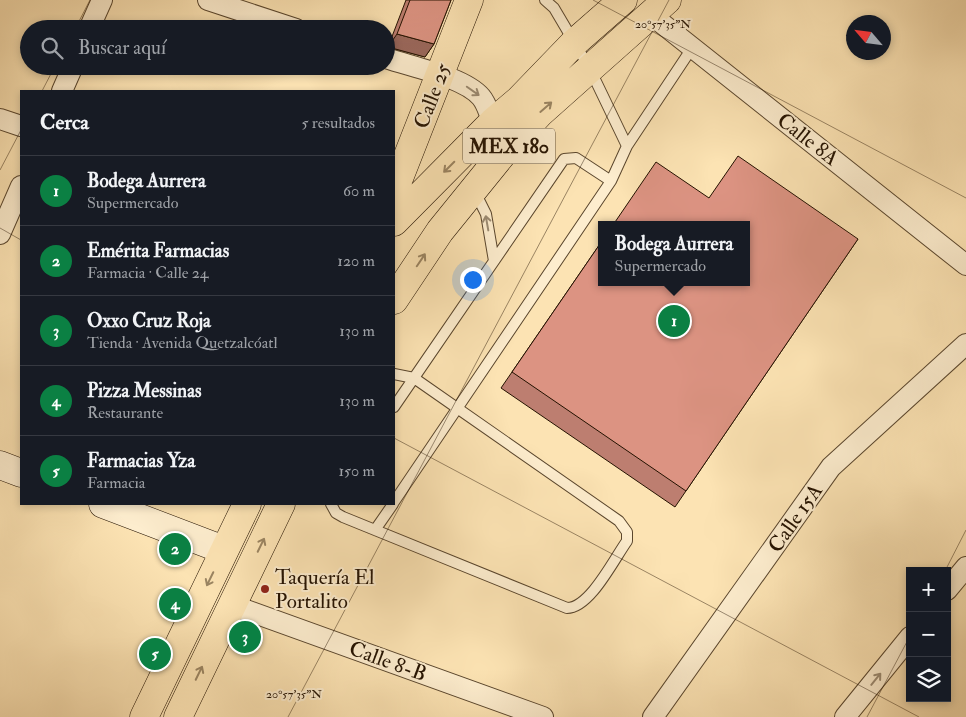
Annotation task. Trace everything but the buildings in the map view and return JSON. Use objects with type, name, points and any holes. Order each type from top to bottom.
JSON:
[{"type":"main road","name":"Calle 25","points":[[395,188],[469,0]]},
{"type":"main road","name":"MEX 180","points":[[395,221],[493,122],[519,100],[574,43],[623,0]]},
{"type":"main road","name":"MEX 180","points":[[395,299],[473,188],[540,113],[658,7]]},
{"type":"main road","points":[[147,711],[246,505]]},
{"type":"main road","points":[[178,717],[281,505]]},
{"type":"street","points":[[93,20],[102,0]]},
{"type":"street","points":[[208,0],[269,20]]},
{"type":"street","name":"Calle 8A","points":[[658,7],[692,48],[966,264]]},
{"type":"street","points":[[395,61],[455,80],[480,96],[493,122]]},
{"type":"street","points":[[62,90],[69,75]]},
{"type":"street","points":[[0,119],[20,126]]},
{"type":"street","points":[[0,234],[20,188]]},
{"type":"street","name":"Calle 15A","points":[[653,717],[831,467],[966,344]]},
{"type":"street","points":[[0,464],[20,473]]},
{"type":"street","points":[[106,505],[224,550]]},
{"type":"street","points":[[951,585],[966,567]]},
{"type":"street","name":"Calle 8-B","points":[[232,605],[543,717]]},
{"type":"street","points":[[845,717],[906,642]]},
{"type":"street","points":[[147,711],[178,717]]},
{"type":"lane","points":[[545,0],[554,8],[590,70],[627,146]]},
{"type":"lane","points":[[395,500],[611,181],[627,146],[692,48]]},
{"type":"lane","points":[[395,406],[564,159],[576,158],[611,181]]},
{"type":"lane","points":[[473,188],[486,214],[494,261]]},
{"type":"lane","points":[[332,505],[336,513],[343,517],[567,608],[574,608],[588,598],[627,541],[624,527],[414,378],[395,374]]},
{"type":"lane","points":[[375,530],[392,505]]},
{"type":"place","name":"Bodega Aurrera","points":[[674,321]]},
{"type":"place","name":"Emérita Farmacias","points":[[175,549]]},
{"type":"place","name":"Taquería El Portalito","points":[[265,589]]},
{"type":"place","name":"Pizza Messinas","points":[[175,604]]},
{"type":"place","name":"Oxxo Cruz Roja","points":[[245,637]]},
{"type":"place","name":"Farmacias Yza","points":[[155,654]]}]
